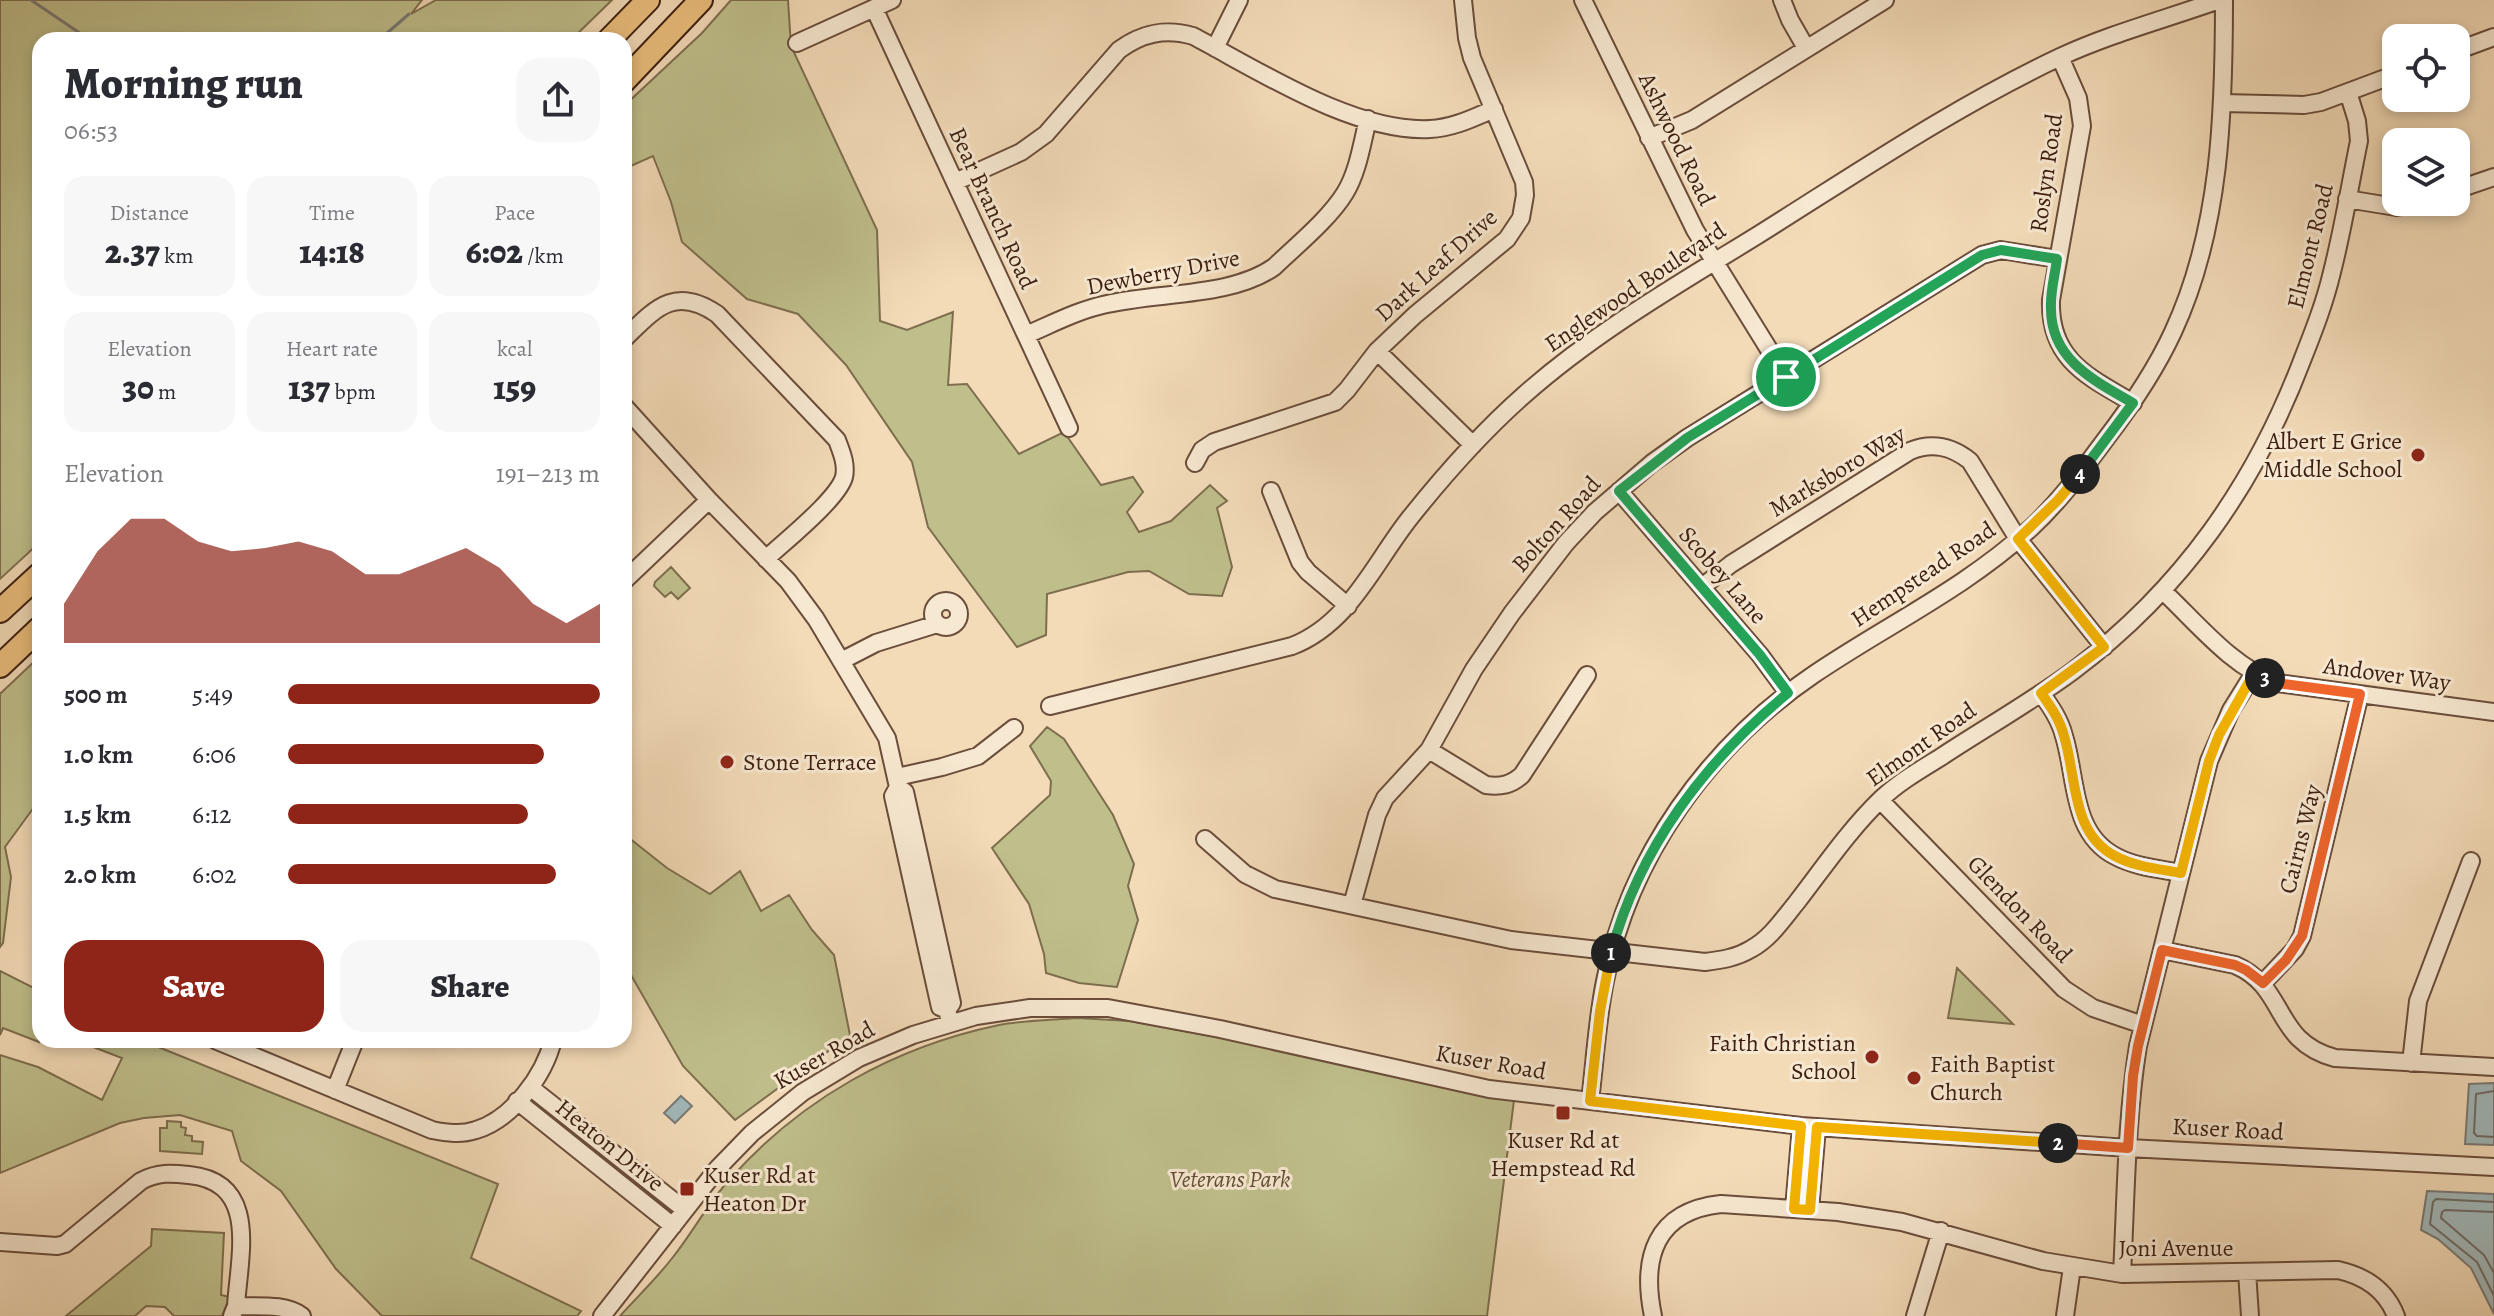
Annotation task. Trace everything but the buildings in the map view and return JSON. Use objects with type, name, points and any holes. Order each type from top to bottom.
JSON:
[{"type":"highway","points":[[617,32],[648,0]]},
{"type":"highway","points":[[632,73],[701,0]]},
{"type":"highway","points":[[0,611],[32,581]]},
{"type":"highway","points":[[0,666],[32,636]]},
{"type":"street","points":[[797,43],[892,0]]},
{"type":"street","points":[[1215,48],[1239,0]]},
{"type":"street","name":"Dark Leaf Drive","points":[[1195,463],[1202,450],[1214,442],[1335,402],[1377,351],[1507,239],[1521,218],[1524,182],[1472,58],[1463,0]]},
{"type":"street","name":"Ashwood Road","points":[[1583,0],[1695,230],[1786,377]]},
{"type":"street","points":[[1782,0],[1806,48]]},
{"type":"street","points":[[1649,138],[1692,120],[1885,0]]},
{"type":"street","name":"Englewood Boulevard","points":[[1050,706],[1292,646],[1323,631],[1348,606],[1408,520],[1473,445],[1521,397],[1587,344],[1983,96],[2060,57],[2137,26],[2222,0]]},
{"type":"street","name":"Hempstead Road","points":[[1590,1101],[1600,1011],[1611,951],[1638,879],[1672,817],[1708,770],[1739,735],[1788,693],[1965,580],[2018,539],[2073,482],[2133,403],[2174,330],[2189,290],[2214,188],[2223,103],[2222,0]]},
{"type":"street","name":"Bear Branch Road","points":[[874,8],[1069,428]]},
{"type":"street","points":[[955,182],[1035,145],[1119,50],[1143,35],[1168,31],[1193,36],[1314,100],[1368,119],[1431,129],[1460,124],[1494,109]]},
{"type":"street","points":[[2470,46],[2494,37]]},
{"type":"street","name":"Roslyn Road","points":[[2060,57],[2078,98],[2082,126],[2050,312],[2057,341],[2073,364],[2133,403]]},
{"type":"street","points":[[2223,103],[2304,105],[2382,79]]},
{"type":"street","name":"Elmont Road","points":[[1205,839],[1245,874],[1275,889],[1511,940],[1705,962],[1721,960],[1751,949],[1773,932],[1843,840],[1880,800],[1907,778],[2041,693],[2104,647],[2163,591],[2229,508],[2289,397],[2332,273],[2359,133],[2348,92]]},
{"type":"street","name":"Dewberry Drive","points":[[1026,335],[1108,303],[1239,284],[1263,275],[1337,205],[1346,192],[1353,178],[1368,119]]},
{"type":"street","points":[[2470,185],[2494,177]]},
{"type":"street","points":[[2347,199],[2382,205]]},
{"type":"street","name":"Bolton Road","points":[[1352,905],[1380,807],[1429,750],[1474,669],[1512,613],[1566,543],[1619,491],[1687,438],[1982,255],[2001,250],[2057,259]]},
{"type":"street","points":[[632,331],[663,305],[685,300],[701,303],[717,314],[837,440],[844,464],[843,477],[833,496],[766,559]]},
{"type":"street","points":[[1377,351],[1473,445]]},
{"type":"street","points":[[632,415],[788,581],[816,619],[887,738],[897,782],[905,792],[922,897],[952,1003],[949,1017]]},
{"type":"street","name":"Marksboro Way","points":[[1702,587],[1731,564],[1910,451],[1927,446],[1950,448],[1970,461],[2018,539],[2104,647]]},
{"type":"street","points":[[1271,491],[1300,562],[1348,606]]},
{"type":"street","name":"Scobey Lane","points":[[1619,491],[1760,655],[1788,693]]},
{"type":"street","points":[[632,573],[709,500]]},
{"type":"street","name":"Andover Way","points":[[2163,591],[2241,664],[2277,683],[2494,712]]},
{"type":"street","points":[[841,661],[876,643],[937,624]]},
{"type":"street","points":[[2122,1274],[2133,1076],[2143,1025],[2214,748],[2231,710],[2254,673]]},
{"type":"street","points":[[1429,750],[1486,785],[1496,787],[1515,781],[1522,775],[1587,675]]},
{"type":"street","points":[[2041,693],[2065,738],[2080,814],[2094,839],[2102,848],[2126,861],[2181,873]]},
{"type":"street","name":"Cairns Way","points":[[2263,983],[2286,960],[2302,936],[2360,694]]},
{"type":"street","points":[[897,782],[978,756],[1014,728]]},
{"type":"street","name":"Glendon Road","points":[[1880,800],[2064,989],[2093,1008],[2143,1025]]},
{"type":"street","points":[[2411,1063],[2418,1001],[2471,861]]},
{"type":"street","points":[[2162,950],[2246,970],[2263,983],[2289,1028],[2309,1048],[2335,1058],[2494,1067]]},
{"type":"street","name":"Kuser Road","points":[[602,1316],[729,1156],[760,1126],[803,1092],[869,1053],[949,1017],[1030,1008],[1108,1008],[1220,1029],[1489,1089],[1809,1126],[2128,1148],[2494,1167]]},
{"type":"street","points":[[234,1048],[444,1133],[473,1132],[496,1121],[530,1087],[550,1048]]},
{"type":"street","points":[[335,1090],[352,1048]]},
{"type":"street","name":"Heaton Drive","points":[[530,1087],[685,1210]]},
{"type":"street","name":"Heaton Drive","points":[[517,1101],[673,1226]]},
{"type":"street","points":[[1802,1210],[1809,1126]]},
{"type":"street","points":[[0,1242],[65,1244],[152,1175],[204,1176],[230,1192],[238,1207],[241,1223],[234,1311],[279,1308],[295,1311],[302,1316]]},
{"type":"street","name":"Joni Avenue","points":[[1653,1316],[1648,1286],[1649,1263],[1661,1236],[1681,1216],[1721,1204],[1864,1215],[1941,1231],[2043,1261],[2122,1274],[2324,1269],[2351,1273],[2377,1288],[2387,1298],[2396,1316]]},
{"type":"street","points":[[1915,1316],[1941,1231]]},
{"type":"street","points":[[2065,1316],[2072,1267]]},
{"type":"street","points":[[2247,1272],[2250,1316]]},
{"type":"green space","points":[[0,0],[422,0],[411,14],[436,0],[612,0],[579,32],[32,32],[32,549],[0,579]]},
{"type":"green space","points":[[731,0],[788,0],[791,46],[877,230],[880,321],[907,330],[953,312],[948,385],[967,384],[1019,454],[1064,432],[1101,485],[1133,477],[1143,492],[1127,512],[1139,532],[1171,521],[1210,485],[1227,501],[1217,508],[1232,567],[1222,596],[1189,594],[1149,571],[1128,572],[1047,594],[1046,635],[1017,647],[928,527],[912,462],[846,365],[798,314],[747,299],[682,242],[653,156],[632,165],[632,99],[702,33]]},
{"type":"green space","points":[[671,567],[690,588],[678,599],[671,592],[665,597],[654,586]]},
{"type":"green space","points":[[32,664],[32,810],[5,847],[11,877],[0,947],[0,694]]},
{"type":"green space","points":[[1047,727],[1064,739],[1113,815],[1134,864],[1128,886],[1138,920],[1117,987],[1079,983],[1046,973],[1044,954],[1029,904],[992,848],[1050,795],[1051,781],[1030,746]]},
{"type":"green space","points":[[632,840],[667,868],[710,894],[740,871],[761,911],[789,895],[812,930],[834,955],[850,1035],[735,1120],[683,1066],[632,977]]},
{"type":"green space","points":[[1957,968],[2013,1024],[1948,1018]]},
{"type":"green space","points":[[0,971],[32,987],[32,1039],[3,1028],[0,1035]]},
{"type":"green space","name":"Veterans Park","points":[[1077,1018],[1130,1021],[1515,1092],[1487,1316],[620,1316],[667,1265],[730,1179],[787,1124],[819,1101],[886,1062],[960,1035],[1009,1023]]},
{"type":"green space","points":[[96,1048],[161,1048],[498,1184],[471,1258],[581,1311],[577,1316],[382,1316],[336,1269],[281,1191],[241,1161],[232,1131],[180,1115],[120,1123],[0,1173],[0,1055],[38,1067],[102,1100],[122,1058]]},
{"type":"green space","points":[[167,1121],[181,1122],[181,1127],[186,1128],[185,1135],[192,1136],[192,1141],[203,1142],[202,1154],[160,1151],[160,1128],[167,1128]]},
{"type":"green space","points":[[152,1229],[224,1233],[221,1295],[230,1297],[222,1316],[174,1316],[165,1307],[146,1306],[135,1316],[66,1316],[151,1246]]},
{"type":"water","points":[[2494,1083],[2494,1145],[2465,1144],[2469,1084]]},
{"type":"water","points":[[681,1096],[692,1106],[675,1123],[664,1113]]},
{"type":"water","points":[[2427,1191],[2494,1194],[2494,1314],[2471,1268],[2438,1239],[2421,1230]]},
{"type":"waterway","points":[[31,0],[78,32]]},
{"type":"waterway","points":[[388,32],[409,14]]},
{"type":"place","name":"Albert E Grice Middle School","points":[[2418,455]]},
{"type":"place","name":"Stone Terrace","points":[[727,762]]},
{"type":"place","name":"Faith Christian School","points":[[1872,1057]]},
{"type":"place","name":"Faith Baptist Church","points":[[1914,1078]]},
{"type":"place","name":"Kuser Rd at Hempstead Rd","points":[[1563,1113]]},
{"type":"place","name":"Kuser Rd at Heaton Dr","points":[[687,1189]]},
{"type":"route","points":[[1991,251],[2057,259],[2050,312],[2057,341],[2073,364],[2085,374],[2133,403],[2081,473],[2018,539],[2104,647],[2041,693],[2065,738],[2085,827],[2102,848],[2114,856],[2181,873],[2209,761],[2231,710],[2254,673],[2277,683],[2360,694],[2302,936],[2295,949],[2263,983],[2235,965],[2162,950],[2138,1046],[2128,1148],[1817,1127],[1810,1210],[1794,1209],[1801,1126],[1590,1101],[1605,981],[1614,944],[1638,879],[1672,817],[1693,788],[1739,735],[1788,693],[1760,655],[1619,491],[1687,438],[1786,377],[1991,251]]}]
